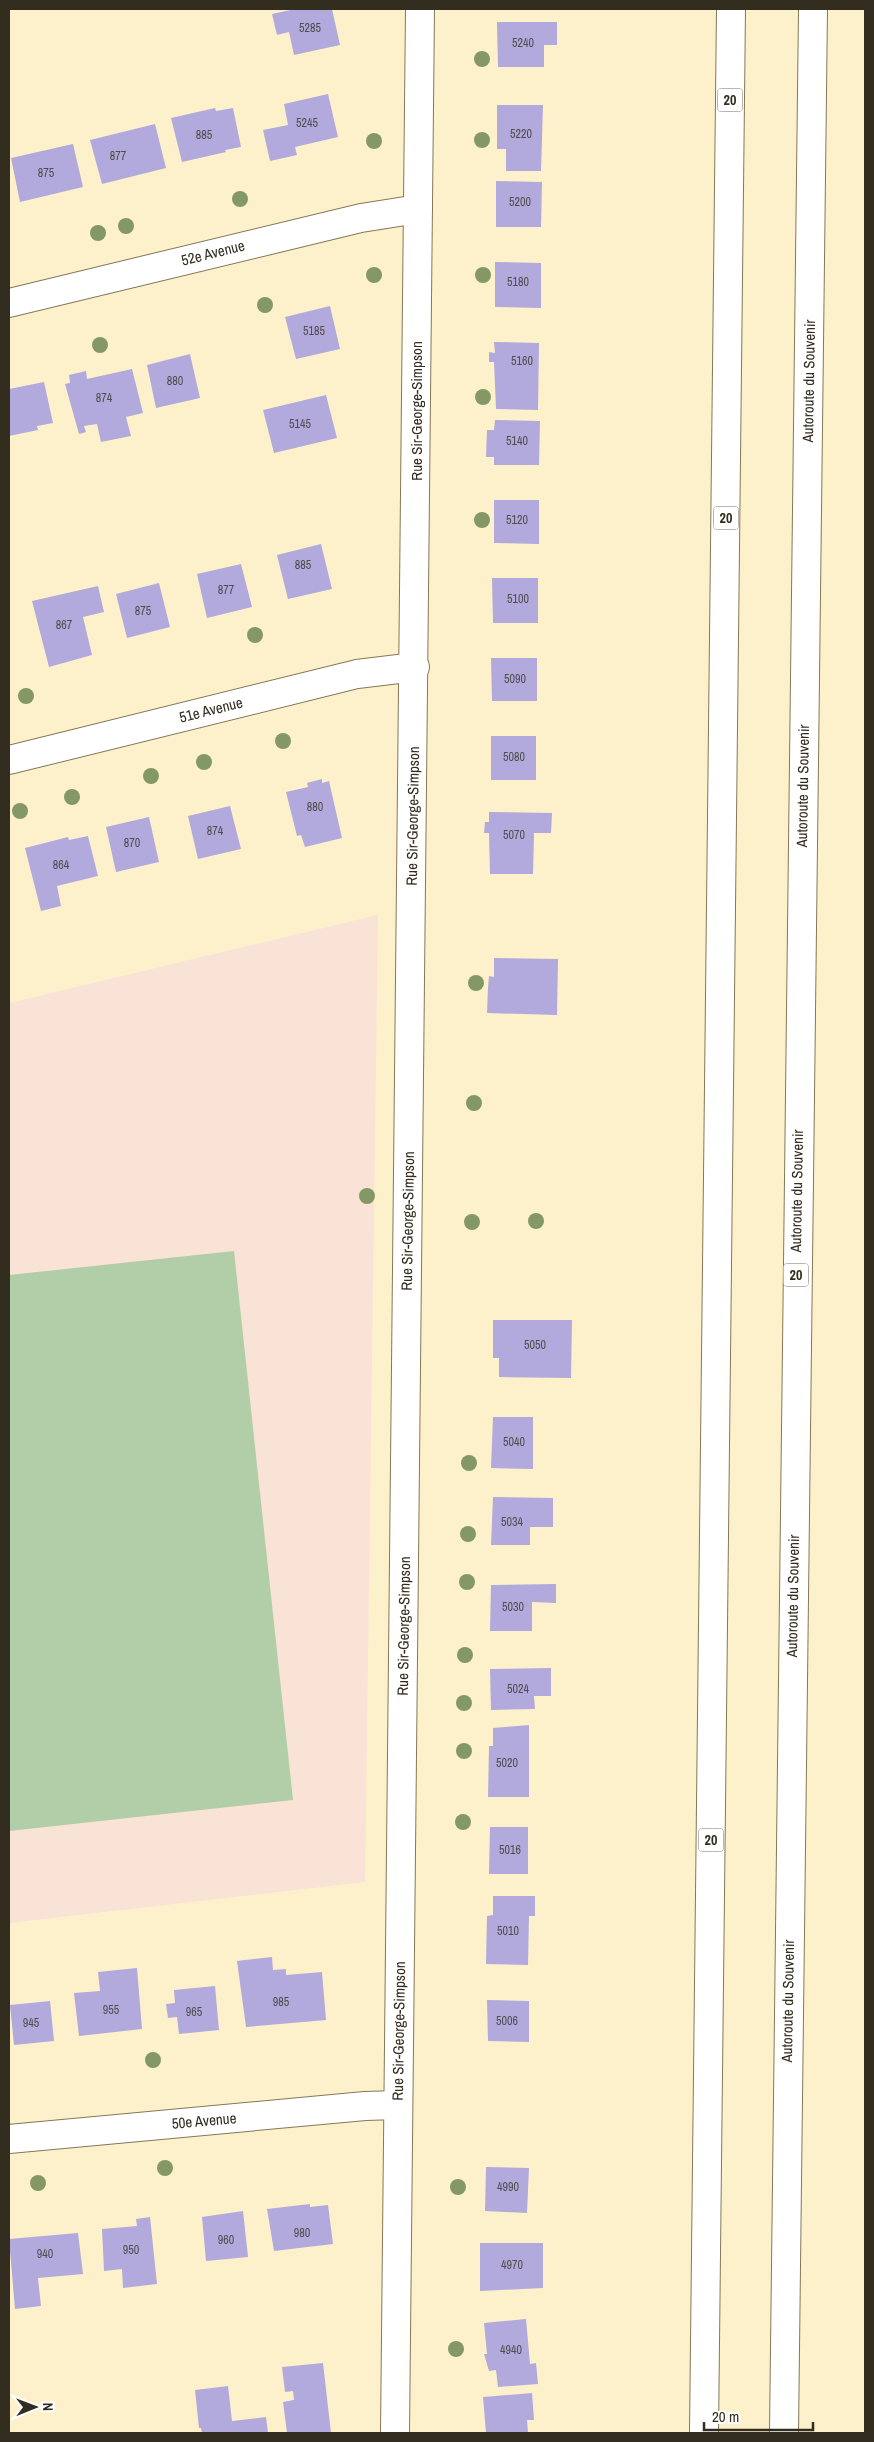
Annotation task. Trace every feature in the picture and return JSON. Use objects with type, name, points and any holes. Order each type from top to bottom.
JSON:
[{"type":"main road","name":"Rue Sir-George-Simpson","points":[[395,2433],[415,667],[420,9]]},
{"type":"main road","name":"20","points":[[704,2433],[731,9]]},
{"type":"main road","name":"Autoroute du Souvenir","points":[[784,2433],[812,9]]},
{"type":"main road","name":"52e Avenue","points":[[9,303],[361,218],[418,209]]},
{"type":"main road","name":"51e Avenue","points":[[9,760],[356,674],[415,667]]},
{"type":"main road","name":"50e Avenue","points":[[9,2139],[365,2106],[398,2105]]},
{"type":"shaded area","points":[[378,915],[365,1882],[9,1923],[9,1003]]},
{"type":"green space","points":[[234,1251],[293,1800],[9,1831],[9,1275]]},
{"type":"building","points":[[295,9],[332,9],[340,45],[294,55],[289,32],[277,35],[272,14]]},
{"type":"building","points":[[497,22],[557,22],[557,45],[544,45],[544,67],[498,67]]},
{"type":"building","points":[[328,94],[338,137],[295,147],[297,155],[270,161],[263,130],[288,125],[284,104]]},
{"type":"building","points":[[497,105],[543,105],[541,171],[506,171],[506,149],[497,149]]},
{"type":"building","points":[[215,108],[216,111],[233,108],[241,147],[182,162],[171,118]]},
{"type":"building","points":[[155,124],[166,168],[102,184],[90,140]]},
{"type":"building","points":[[73,144],[83,187],[20,202],[11,158]]},
{"type":"building","points":[[496,181],[542,182],[541,227],[496,227]]},
{"type":"building","points":[[495,262],[541,263],[541,308],[495,307]]},
{"type":"building","points":[[330,306],[340,349],[296,359],[285,317]]},
{"type":"building","points":[[494,342],[539,343],[538,410],[496,409],[494,362],[489,362],[489,352],[495,353]]},
{"type":"building","points":[[190,354],[200,398],[156,408],[147,365]]},
{"type":"building","points":[[132,369],[143,413],[126,417],[131,436],[101,442],[97,424],[84,426],[86,432],[79,434],[65,384],[70,383],[69,375],[86,371],[87,379]]},
{"type":"building","points":[[44,382],[53,423],[37,426],[38,430],[9,436],[9,389]]},
{"type":"building","points":[[326,395],[337,438],[274,453],[263,410]]},
{"type":"building","points":[[495,420],[540,421],[539,465],[494,465],[494,457],[486,457],[487,430],[494,430]]},
{"type":"building","points":[[494,500],[539,500],[539,544],[494,543]]},
{"type":"building","points":[[321,544],[332,589],[288,599],[277,555]]},
{"type":"building","points":[[241,564],[252,607],[207,618],[197,574]]},
{"type":"building","points":[[492,578],[538,578],[538,623],[493,623]]},
{"type":"building","points":[[159,583],[170,627],[127,638],[116,594]]},
{"type":"building","points":[[98,586],[104,612],[83,617],[92,655],[49,667],[32,601]]},
{"type":"building","points":[[491,658],[537,658],[537,701],[492,701]]},
{"type":"building","points":[[491,736],[536,736],[536,780],[491,780]]},
{"type":"building","points":[[322,779],[322,783],[329,781],[342,838],[305,847],[301,835],[297,836],[286,792],[308,787],[307,783]]},
{"type":"building","points":[[230,806],[241,849],[198,859],[188,816]]},
{"type":"building","points":[[489,812],[552,813],[551,833],[534,833],[533,874],[490,874],[489,833],[484,833],[485,822],[489,822]]},
{"type":"building","points":[[149,817],[159,862],[116,872],[106,827]]},
{"type":"building","points":[[88,836],[98,876],[57,886],[61,906],[41,911],[25,848],[68,837],[69,840]]},
{"type":"building","points":[[494,958],[558,959],[557,1015],[487,1013],[489,976],[494,977]]},
{"type":"building","points":[[493,1320],[572,1320],[571,1378],[499,1377],[499,1358],[493,1358]]},
{"type":"building","points":[[493,1417],[533,1417],[533,1469],[491,1468]]},
{"type":"building","points":[[493,1497],[553,1498],[553,1527],[530,1527],[530,1545],[491,1545]]},
{"type":"building","points":[[556,1584],[556,1603],[532,1602],[532,1631],[490,1631],[491,1585]]},
{"type":"building","points":[[551,1668],[551,1696],[534,1696],[535,1709],[491,1710],[490,1669]]},
{"type":"building","points":[[529,1725],[529,1797],[488,1797],[489,1746],[493,1746],[493,1728]]},
{"type":"building","points":[[490,1827],[528,1827],[528,1874],[489,1874]]},
{"type":"building","points":[[493,1896],[535,1896],[535,1916],[529,1916],[528,1965],[486,1964],[487,1916],[493,1915]]},
{"type":"building","points":[[272,1957],[273,1970],[286,1969],[286,1975],[322,1972],[326,2020],[246,2027],[237,1961]]},
{"type":"building","points":[[137,1968],[142,2029],[79,2036],[74,1993],[100,1991],[98,1972]]},
{"type":"building","points":[[215,1986],[219,2030],[179,2034],[177,2017],[168,2018],[166,2004],[175,2003],[174,1990]]},
{"type":"building","points":[[487,2000],[529,2001],[529,2042],[488,2041]]},
{"type":"building","points":[[50,2001],[54,2041],[14,2045],[10,2005]]},
{"type":"building","points":[[486,2167],[529,2168],[527,2213],[485,2211]]},
{"type":"building","points":[[310,2204],[310,2207],[328,2205],[333,2244],[274,2251],[267,2209]]},
{"type":"building","points":[[243,2211],[248,2257],[206,2261],[202,2217]]},
{"type":"building","points":[[150,2217],[157,2284],[123,2288],[122,2269],[104,2271],[102,2229],[137,2226],[136,2219]]},
{"type":"building","points":[[78,2233],[83,2274],[38,2278],[41,2306],[15,2309],[9,2239]]},
{"type":"building","points":[[480,2243],[543,2243],[543,2288],[480,2291]]},
{"type":"building","points":[[526,2319],[530,2364],[536,2363],[538,2384],[498,2387],[496,2370],[489,2371],[484,2354],[487,2354],[484,2323]]},
{"type":"building","points":[[323,2363],[331,2433],[287,2433],[283,2402],[294,2400],[293,2391],[285,2392],[282,2367]]},
{"type":"building","points":[[228,2386],[232,2421],[266,2417],[268,2433],[202,2433],[201,2428],[199,2428],[195,2390]]},
{"type":"building","points":[[532,2393],[534,2420],[527,2420],[528,2433],[486,2433],[483,2397]]}]
